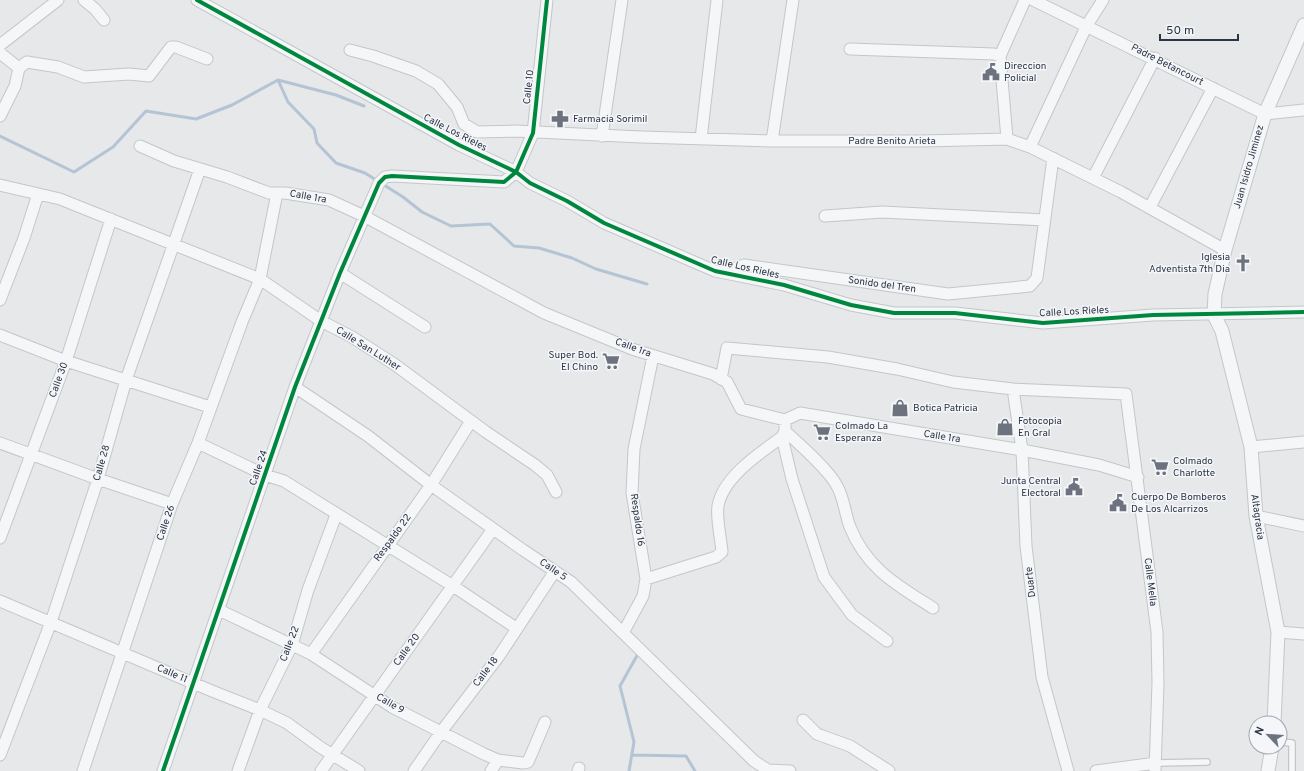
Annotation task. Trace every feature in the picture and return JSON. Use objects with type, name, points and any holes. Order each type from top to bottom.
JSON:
[{"type":"street","points":[[0,45],[58,0]]},
{"type":"street","points":[[84,0],[95,9],[104,20]]},
{"type":"street","name":"Calle Los Rieles","points":[[197,0],[459,146],[516,172],[530,182],[567,201],[604,223],[715,271],[784,285],[851,305],[894,313],[955,313],[1043,323],[1153,315],[1214,315],[1304,312]]},
{"type":"street","name":"Calle 10","points":[[516,172],[532,133],[547,0]]},
{"type":"street","points":[[602,136],[622,0]]},
{"type":"street","points":[[701,139],[717,0]]},
{"type":"street","points":[[772,141],[793,0]]},
{"type":"street","points":[[1007,139],[1000,56],[1025,0]]},
{"type":"street","name":"Padre Betancourt","points":[[1033,0],[1087,25],[1265,114]]},
{"type":"street","points":[[1030,147],[1087,25],[1103,0]]},
{"type":"street","name":"Juan Isidro Jiminez","points":[[1214,315],[1215,294],[1225,250],[1265,114],[1304,25]]},
{"type":"street","points":[[0,116],[15,86],[19,68],[27,62],[58,67],[84,77],[129,74],[149,76],[171,47],[176,47],[207,59]]},
{"type":"street","points":[[850,49],[994,54],[1000,56]]},
{"type":"street","name":"Padre Benito Arieta","points":[[350,50],[373,56],[416,71],[438,84],[457,107],[464,124],[477,132],[516,131],[602,136],[772,141],[922,141],[1007,139],[1030,147],[1150,207],[1225,250]]},
{"type":"street","points":[[0,53],[19,68]]},
{"type":"street","points":[[1093,178],[1124,120],[1154,58]]},
{"type":"street","points":[[1150,207],[1213,88]]},
{"type":"street","points":[[1265,114],[1304,110]]},
{"type":"street","name":"Calle 1ra","points":[[140,146],[174,161],[269,193],[329,200],[364,216],[544,312],[632,349],[713,374],[727,382],[741,409],[784,429],[800,413],[1022,450],[1098,465],[1138,477]]},
{"type":"street","points":[[825,216],[882,212],[1044,220],[1053,158]]},
{"type":"street","name":"Calle 28","points":[[0,755],[50,622],[98,479],[126,380],[200,169]]},
{"type":"street","name":"Calle 24","points":[[164,771],[295,387],[340,273],[364,216],[380,183],[385,178],[392,176],[504,182],[516,172]]},
{"type":"street","name":"Calle San Luther","points":[[0,185],[60,199],[260,279],[321,320],[352,337],[394,364],[535,465],[547,476],[556,492]]},
{"type":"street","name":"Calle 26","points":[[83,771],[124,653],[172,504],[198,443],[210,407],[260,279],[277,193]]},
{"type":"street","points":[[0,300],[24,238],[38,194]]},
{"type":"street","name":"Calle 30","points":[[0,538],[66,361],[111,219]]},
{"type":"street","name":"Sonido del Tren","points":[[725,272],[744,265],[948,294],[1030,286],[1037,278],[1044,220]]},
{"type":"street","points":[[340,273],[425,327]]},
{"type":"street","name":"Altagracia","points":[[1214,315],[1222,331],[1251,447],[1256,516],[1278,632],[1274,715]]},
{"type":"street","points":[[0,335],[66,361],[210,407]]},
{"type":"street","points":[[721,379],[727,348],[828,357],[897,369],[953,382],[1013,389]]},
{"type":"street","name":"Respaldo 16","points":[[623,633],[643,596],[646,579],[632,494],[634,449],[653,356]]},
{"type":"street","name":"Calle 5","points":[[295,387],[368,436],[431,485],[571,582],[754,761],[768,770],[790,771]]},
{"type":"street","name":"Calle Mella","points":[[1013,389],[1126,394],[1138,477],[1156,632],[1158,683],[1155,767]]},
{"type":"street","name":"Duarte","points":[[1013,389],[1022,450],[1026,546],[1042,677],[1068,771]]},
{"type":"street","name":"Respaldo 22","points":[[312,654],[431,485],[471,420]]},
{"type":"street","points":[[646,579],[716,557],[722,552],[718,506],[725,489],[746,463],[784,429]]},
{"type":"street","points":[[784,429],[792,479],[824,576],[852,615],[887,641]]},
{"type":"street","points":[[784,429],[837,486],[851,527],[864,554],[889,580],[933,608]]},
{"type":"street","points":[[1251,447],[1304,442]]},
{"type":"street","points":[[0,443],[172,504]]},
{"type":"street","points":[[198,443],[265,475],[284,481],[336,515],[453,586],[516,628]]},
{"type":"street","name":"Calle 22","points":[[238,771],[260,710],[292,645],[308,590],[336,515]]},
{"type":"street","points":[[1256,516],[1304,526]]},
{"type":"street","name":"Calle 20","points":[[321,771],[493,529]]},
{"type":"street","name":"Calle 18","points":[[414,771],[441,732],[498,656],[555,571]]},
{"type":"street","name":"Calle 11","points":[[0,601],[260,710],[287,723],[359,771]]},
{"type":"street","name":"Calle 9","points":[[219,610],[312,654],[374,695],[441,732],[498,760],[523,763],[528,762],[545,722]]},
{"type":"street","points":[[1278,632],[1304,634]]},
{"type":"street","points":[[803,720],[817,734],[850,746],[888,771]]},
{"type":"street","points":[[1268,771],[1271,755]]},
{"type":"street","points":[[491,771],[498,760]]},
{"type":"street","points":[[1096,771],[1155,767]]},
{"type":"lane","points":[[1288,742],[1292,742],[1292,771]]},
{"type":"lane","points":[[1155,767],[1207,762]]},
{"type":"waterway","points":[[278,80],[288,102],[314,129],[317,143],[336,163],[365,173],[403,197],[422,212],[451,226],[490,224],[514,246],[539,248],[572,258],[596,269],[647,284]]},
{"type":"waterway","points":[[0,136],[74,172],[113,147],[146,111],[196,119],[232,105],[278,80],[336,95],[364,106]]},
{"type":"waterway","points":[[629,771],[634,742],[620,686],[639,652]]},
{"type":"waterway","points":[[632,755],[686,756],[695,771]]},
{"type":"cycle path","points":[[197,0],[459,145],[516,172],[530,183],[567,201],[604,223],[715,271],[784,285],[851,305],[894,313],[955,313],[1043,323],[1153,315],[1304,312]]},
{"type":"cycle path","points":[[163,771],[295,387],[340,273],[379,183],[385,177],[392,176],[504,182],[516,172],[533,133],[547,0]]},
{"type":"place","name":"Direccion Policial","points":[[991,72]]},
{"type":"place","name":"Farmacia Sorimil","points":[[560,119]]},
{"type":"place","name":"Iglesia Adventista 7th Dia","points":[[1243,263]]},
{"type":"place","name":"Super Bod. El Chino","points":[[611,361]]},
{"type":"place","name":"Botica Patricia","points":[[900,408]]},
{"type":"place","name":"Fotocopia En Gral","points":[[1005,427]]},
{"type":"place","name":"Colmado La Esperanza","points":[[822,432]]},
{"type":"place","name":"Colmado Charlotte","points":[[1160,467]]},
{"type":"place","name":"Junta Central Electoral","points":[[1074,487]]},
{"type":"place","name":"Cuerpo De Bomberos De Los Alcarrizos","points":[[1118,503]]}]
